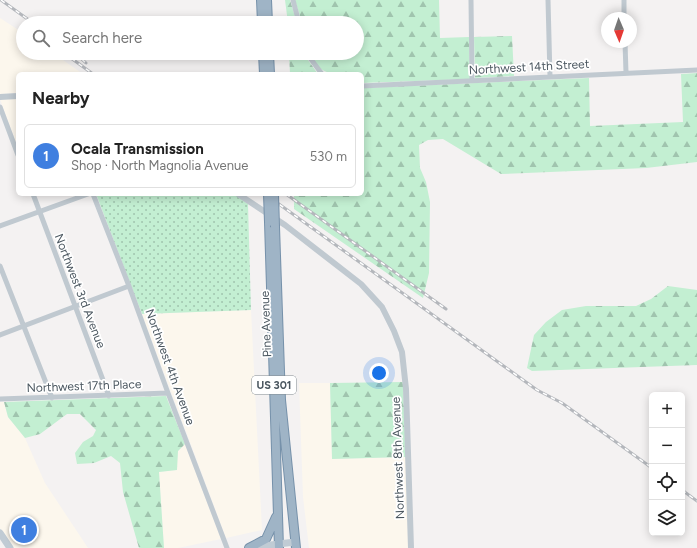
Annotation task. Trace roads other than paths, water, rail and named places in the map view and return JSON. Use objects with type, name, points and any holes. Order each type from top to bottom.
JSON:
[{"type":"highway","points":[[261,0],[262,16]]},
{"type":"highway","points":[[267,0],[268,16]]},
{"type":"highway","points":[[263,60],[264,72]]},
{"type":"highway","points":[[269,60],[270,72]]},
{"type":"highway","name":"Pine Avenue","points":[[268,196],[272,225],[280,393],[296,545]]},
{"type":"highway","name":"Pine Avenue","points":[[274,196],[272,225],[279,545]]},
{"type":"highway","points":[[276,449],[285,449]]},
{"type":"highway","points":[[248,548],[266,539],[278,513]]},
{"type":"main road","points":[[0,533],[10,548]]},
{"type":"main road","points":[[248,548],[296,545]]},
{"type":"street","points":[[293,0],[297,16]]},
{"type":"street","points":[[471,0],[472,81]]},
{"type":"street","points":[[548,0],[550,77]]},
{"type":"street","points":[[624,0],[624,12]]},
{"type":"street","points":[[625,48],[626,73]]},
{"type":"street","points":[[312,60],[320,72]]},
{"type":"street","name":"Northwest 14th Street","points":[[364,86],[697,70]]},
{"type":"street","points":[[0,97],[16,96]]},
{"type":"street","points":[[0,107],[16,150]]},
{"type":"street","name":"Northwest 3rd Avenue","points":[[34,196],[109,396]]},
{"type":"street","points":[[0,226],[82,196]]},
{"type":"street","name":"Northwest 4th Avenue","points":[[94,196],[227,548]]},
{"type":"street","name":"Northwest 8th Avenue","points":[[241,196],[285,225],[361,284],[382,307],[394,331],[403,359],[406,389],[412,548]]},
{"type":"street","points":[[0,266],[52,398]]},
{"type":"street","points":[[0,335],[129,286]]},
{"type":"street","name":"Northwest 17th Place","points":[[0,399],[168,393]]},
{"type":"railway","points":[[1,0],[23,16]]},
{"type":"railway","points":[[74,60],[90,72]]},
{"type":"railway","points":[[83,60],[86,63]]},
{"type":"railway","points":[[268,196],[537,390],[562,403],[649,466]]},
{"type":"railway","points":[[289,196],[446,309]]},
{"type":"railway","points":[[685,492],[697,501]]},
{"type":"place","name":"Ocala Transmission","points":[[24,530]]}]
